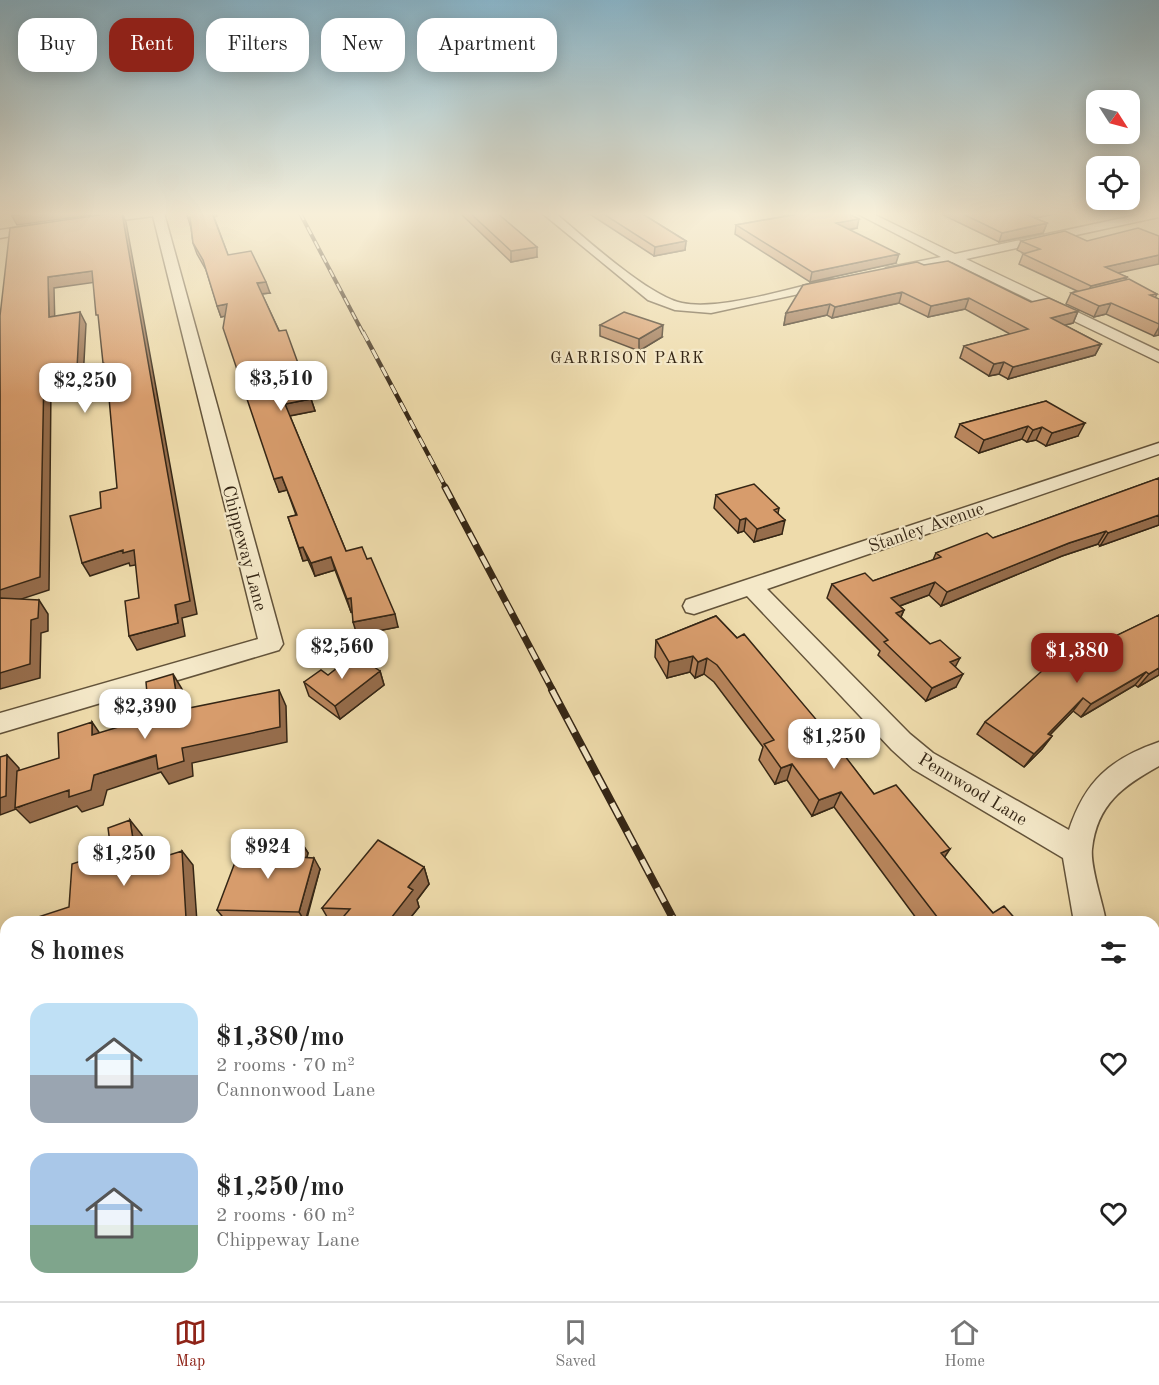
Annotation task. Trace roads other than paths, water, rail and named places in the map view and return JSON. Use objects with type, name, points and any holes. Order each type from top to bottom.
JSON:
[{"type":"street","name":"Chippeway Lane","points":[[0,723],[271,644],[174,274]]},
{"type":"street","points":[[624,274],[653,297],[680,306],[711,309],[849,280]]},
{"type":"street","points":[[872,275],[878,274]]},
{"type":"street","points":[[985,274],[1159,357]]},
{"type":"street","name":"Stanley Avenue","points":[[694,606],[1159,448]]},
{"type":"street","name":"Pennwood Lane","points":[[751,586],[901,742],[923,761],[1077,850]]},
{"type":"street","points":[[1089,916],[1077,850],[1091,805],[1116,777],[1159,753]]},
{"type":"railway","points":[[332,274],[363,333]]},
{"type":"railway","points":[[363,332],[446,488]]},
{"type":"railway","points":[[445,487],[553,691]]},
{"type":"railway","points":[[552,690],[672,916]]},
{"type":"district","name":"GARRISON PARK","points":[[628,357]]}]
